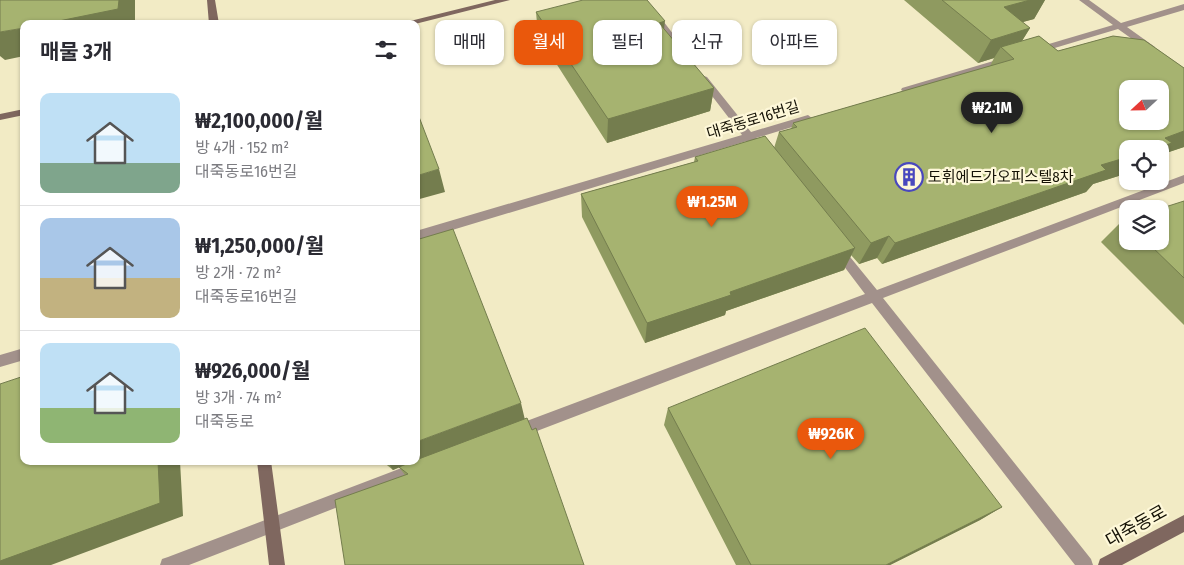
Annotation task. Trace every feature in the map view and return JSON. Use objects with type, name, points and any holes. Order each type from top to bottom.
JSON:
[{"type":"street","points":[[211,0],[214,20]]},
{"type":"street","points":[[419,20],[506,0]]},
{"type":"street","points":[[642,0],[672,38]]},
{"type":"street","points":[[1083,0],[1160,55]]},
{"type":"street","points":[[892,94],[1184,7]]},
{"type":"street","points":[[696,68],[761,152]]},
{"type":"street","points":[[0,117],[20,113]]},
{"type":"street","name":"대죽동로16번길","points":[[420,235],[816,117]]},
{"type":"street","points":[[503,436],[1184,179]]},
{"type":"street","points":[[832,242],[1085,565]]},
{"type":"street","points":[[0,361],[20,355]]},
{"type":"street","points":[[264,465],[277,565]]},
{"type":"street","points":[[168,565],[430,465]]},
{"type":"street","name":"대죽동로","points":[[1106,565],[1184,523]]},
{"type":"building","points":[[0,0],[119,0],[118,9],[64,20],[20,20],[20,29],[0,32]]},
{"type":"building","points":[[583,0],[647,0],[665,21],[593,20],[593,65],[662,65],[662,27],[672,38],[672,65],[695,65],[714,88],[608,119],[572,65],[583,65],[583,20],[541,20],[536,12]]},
{"type":"building","points":[[942,0],[1030,0],[1004,7],[1030,28],[991,40]]},
{"type":"building","points":[[1039,36],[1058,51],[1113,36],[1144,40],[1184,68],[1184,131],[1165,138],[1168,140],[1119,140],[1119,160],[1101,165],[1106,170],[895,243],[889,236],[871,243],[779,132],[797,127],[793,123],[1014,59],[1001,47]]},
{"type":"building","points":[[420,119],[439,169],[420,175]]},
{"type":"building","points":[[765,136],[855,248],[730,292],[731,295],[647,323],[581,194],[698,161],[695,157]]},
{"type":"building","points":[[1184,201],[1184,278],[1155,250],[1169,250],[1169,206]]},
{"type":"building","points":[[453,229],[521,403],[420,441],[420,239]]},
{"type":"building","points":[[865,328],[1002,507],[886,565],[751,565],[668,408]]},
{"type":"building","points":[[20,377],[20,465],[158,465],[160,503],[0,561],[0,384]]},
{"type":"building","points":[[527,418],[532,430],[536,428],[584,565],[345,565],[335,500],[408,474],[399,467],[404,465],[420,465],[420,458]]},
{"type":"place","name":"도휘에드가오피스텔8차","points":[[909,177]]}]
